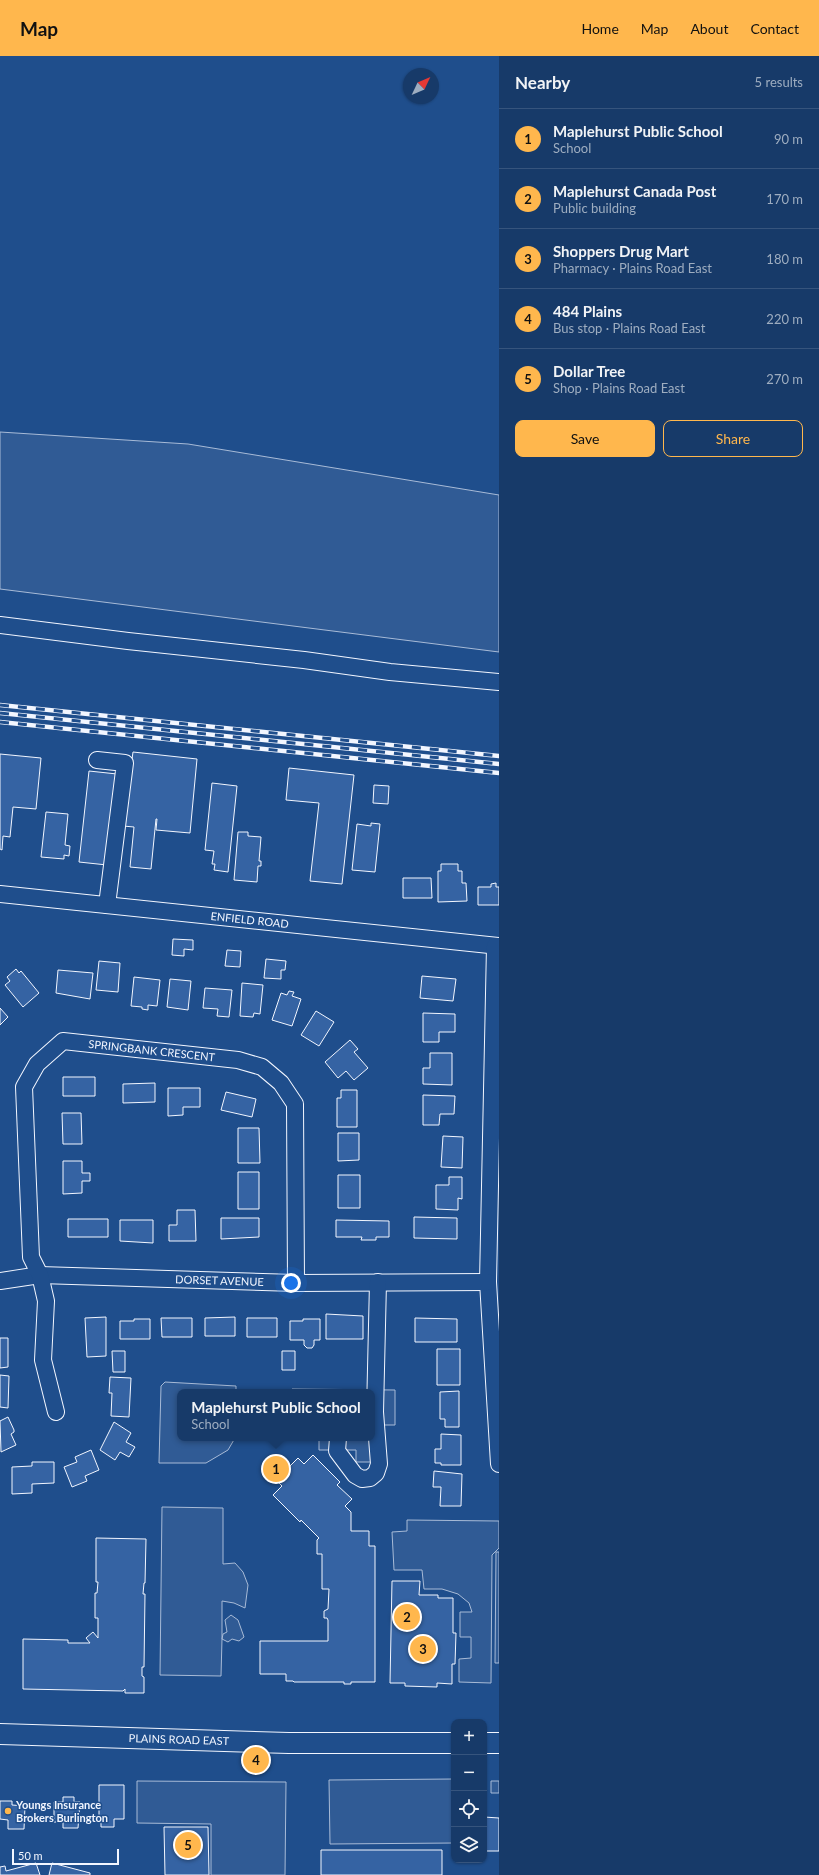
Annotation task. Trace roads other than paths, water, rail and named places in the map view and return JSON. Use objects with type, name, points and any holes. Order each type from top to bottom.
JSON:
[{"type":"main road","name":"PLAINS ROAD EAST","points":[[0,1734],[289,1743],[451,1743]]},
{"type":"main road","points":[[487,1743],[499,1743]]},
{"type":"street","points":[[0,625],[128,641],[304,660],[390,672],[499,682]]},
{"type":"street","points":[[97,760],[125,763],[107,905]]},
{"type":"street","name":"ENFIELD ROAD","points":[[0,894],[497,946]]},
{"type":"street","points":[[497,946],[488,1282],[499,1464]]},
{"type":"street","name":"SPRINGBANK CRESCENT","points":[[56,1412],[43,1360],[46,1301],[40,1275],[31,1256],[24,1087],[37,1064],[62,1041],[238,1060],[262,1067],[281,1083],[295,1104],[296,1283]]},
{"type":"street","name":"DORSET AVENUE","points":[[0,1281],[40,1275],[296,1283],[488,1282]]},
{"type":"street","points":[[375,1389],[378,1282]]},
{"type":"street","points":[[338,1441],[336,1451],[355,1475],[362,1479],[370,1478],[376,1473],[379,1464],[375,1422]]},
{"type":"railway","points":[[0,705],[499,756]]},
{"type":"railway","points":[[0,713],[499,764]]},
{"type":"railway","points":[[0,722],[499,773]]},
{"type":"place","name":"Maplehurst Public School","points":[[276,1469]]},
{"type":"place","name":"Maplehurst Canada Post","points":[[407,1617]]},
{"type":"place","name":"Shoppers Drug Mart","points":[[423,1649]]},
{"type":"place","name":"484 Plains","points":[[256,1760]]},
{"type":"place","name":"Youngs Insurance Brokers Burlington","points":[[8,1811]]},
{"type":"place","name":"Dollar Tree","points":[[188,1845]]}]
